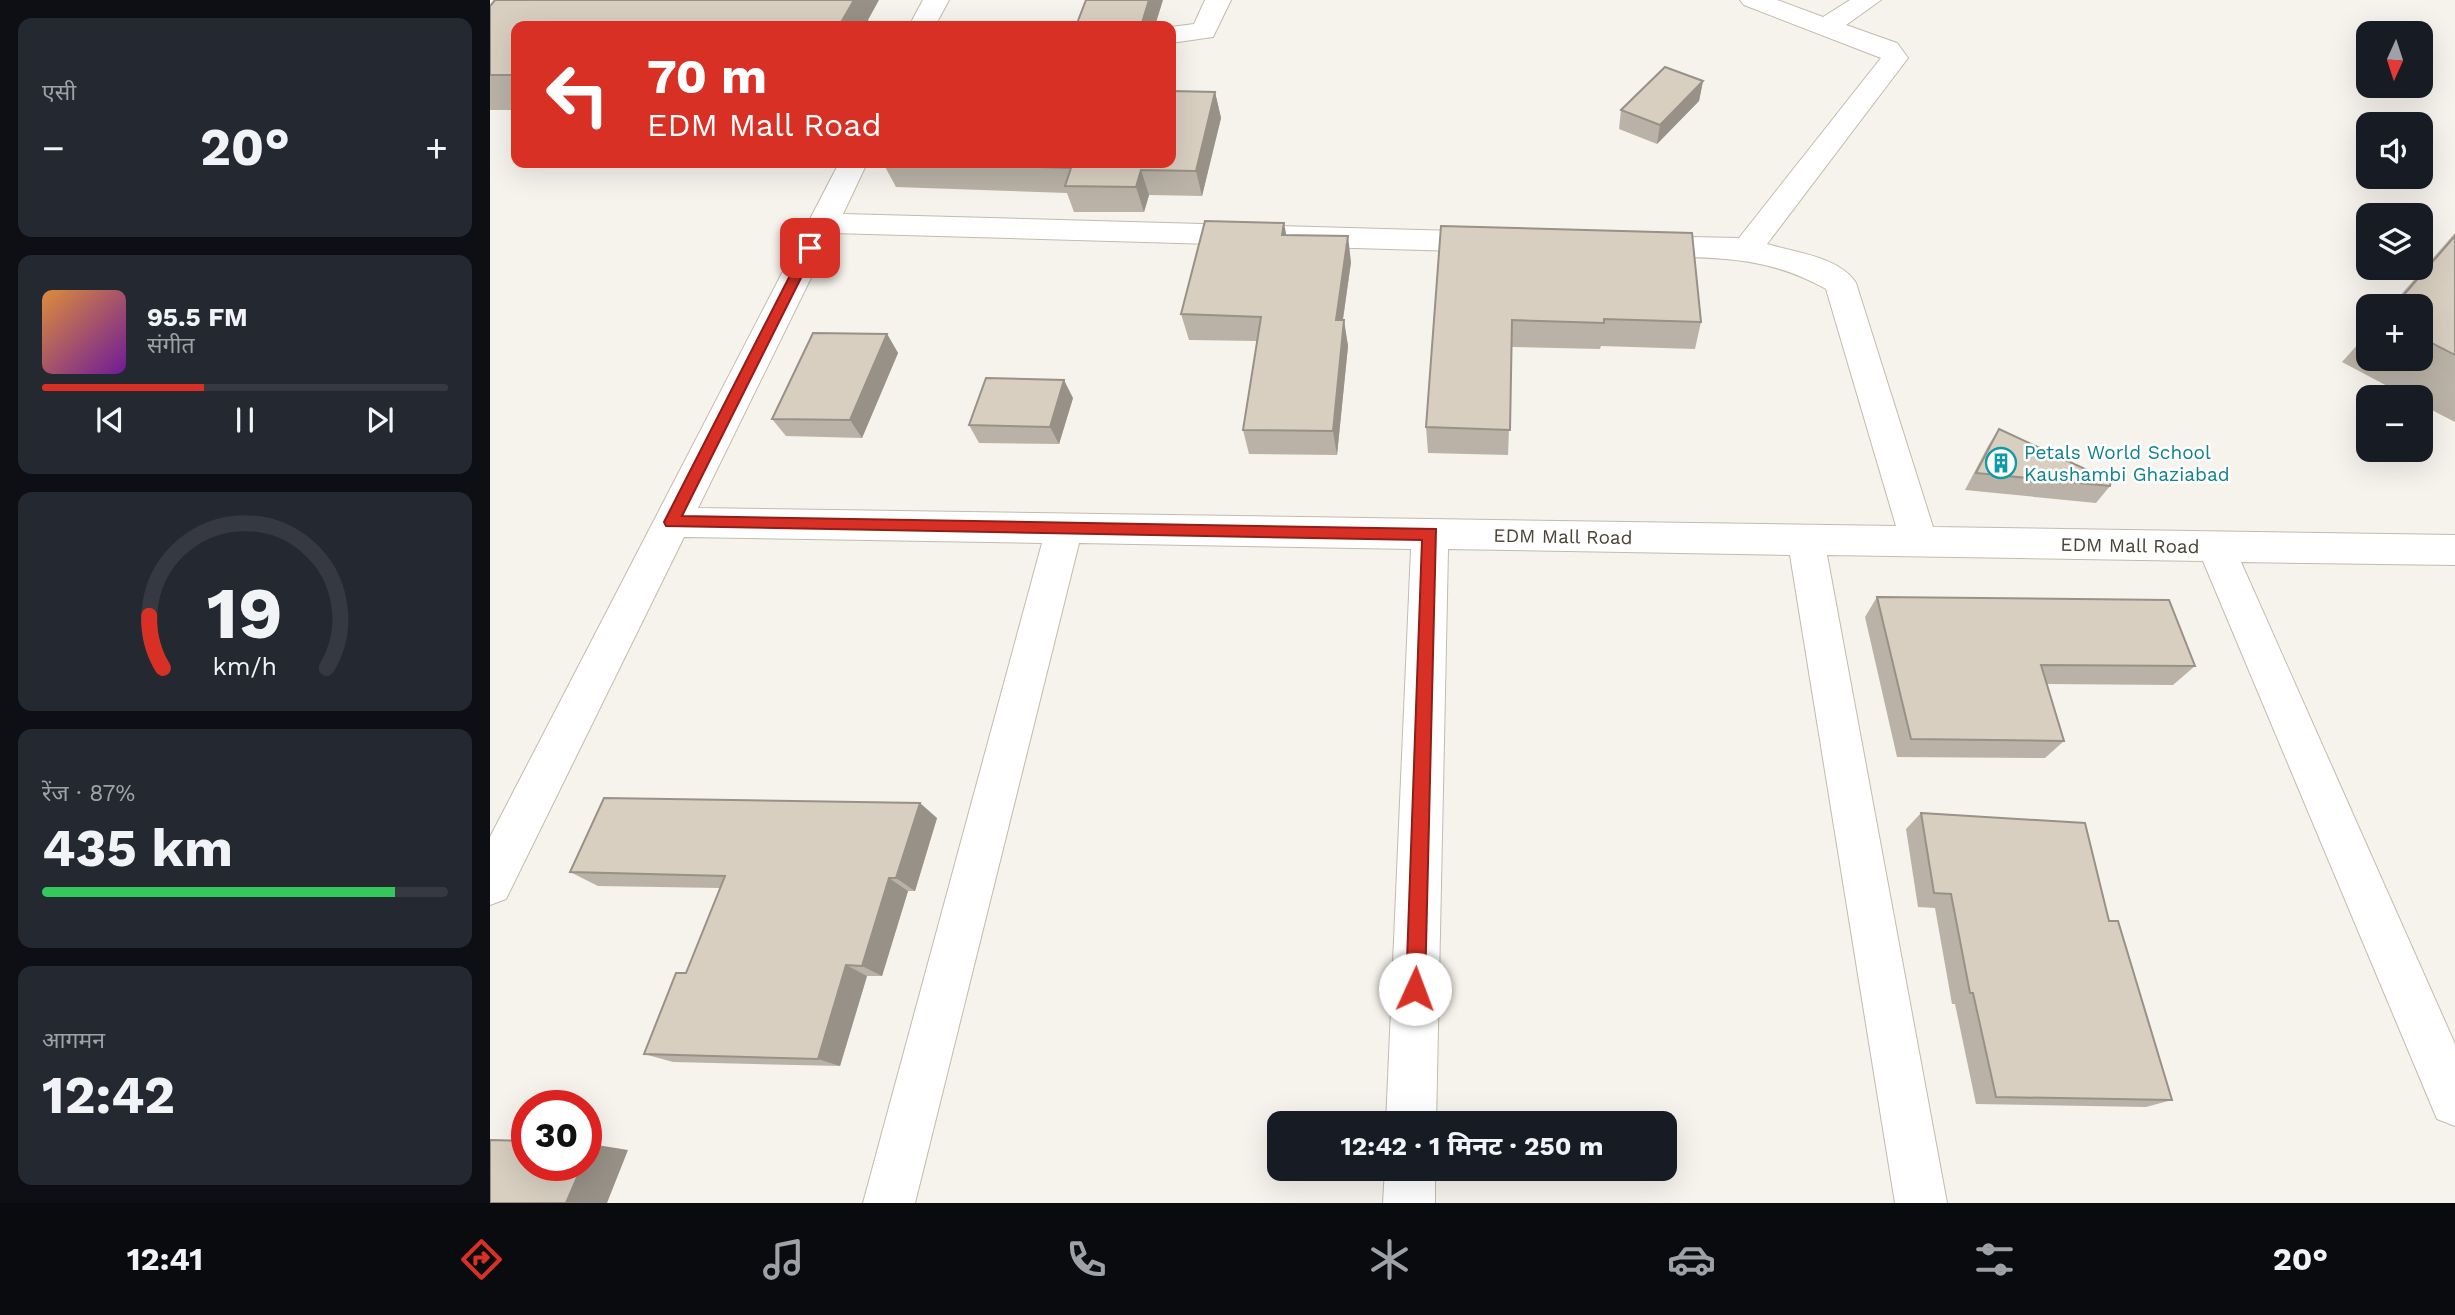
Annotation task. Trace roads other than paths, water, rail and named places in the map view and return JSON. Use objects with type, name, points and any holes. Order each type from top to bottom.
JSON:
[{"type":"street","points":[[925,21],[936,0]]},
{"type":"street","points":[[1176,35],[1186,36],[1204,31],[1218,0]]},
{"type":"street","points":[[1747,249],[1895,58],[1888,49],[1753,0]]},
{"type":"street","points":[[1825,27],[1868,0]]},
{"type":"street","points":[[490,883],[850,168]]},
{"type":"street","points":[[823,223],[1513,242]]},
{"type":"street","points":[[1609,245],[1747,249],[1828,273],[1840,283],[1919,542]]},
{"type":"street","name":"EDM Mall Road","points":[[672,522],[2455,550]]},
{"type":"street","points":[[889,1203],[1063,527]]},
{"type":"street","points":[[1411,1111],[1430,533]]},
{"type":"street","points":[[1806,540],[1921,1203]]},
{"type":"street","points":[[2215,546],[2455,1101]]},
{"type":"street","points":[[1409,1203],[1410,1181]]},
{"type":"place","name":"Petals World School Kaushambi Ghaziabad","points":[[2001,463]]}]
